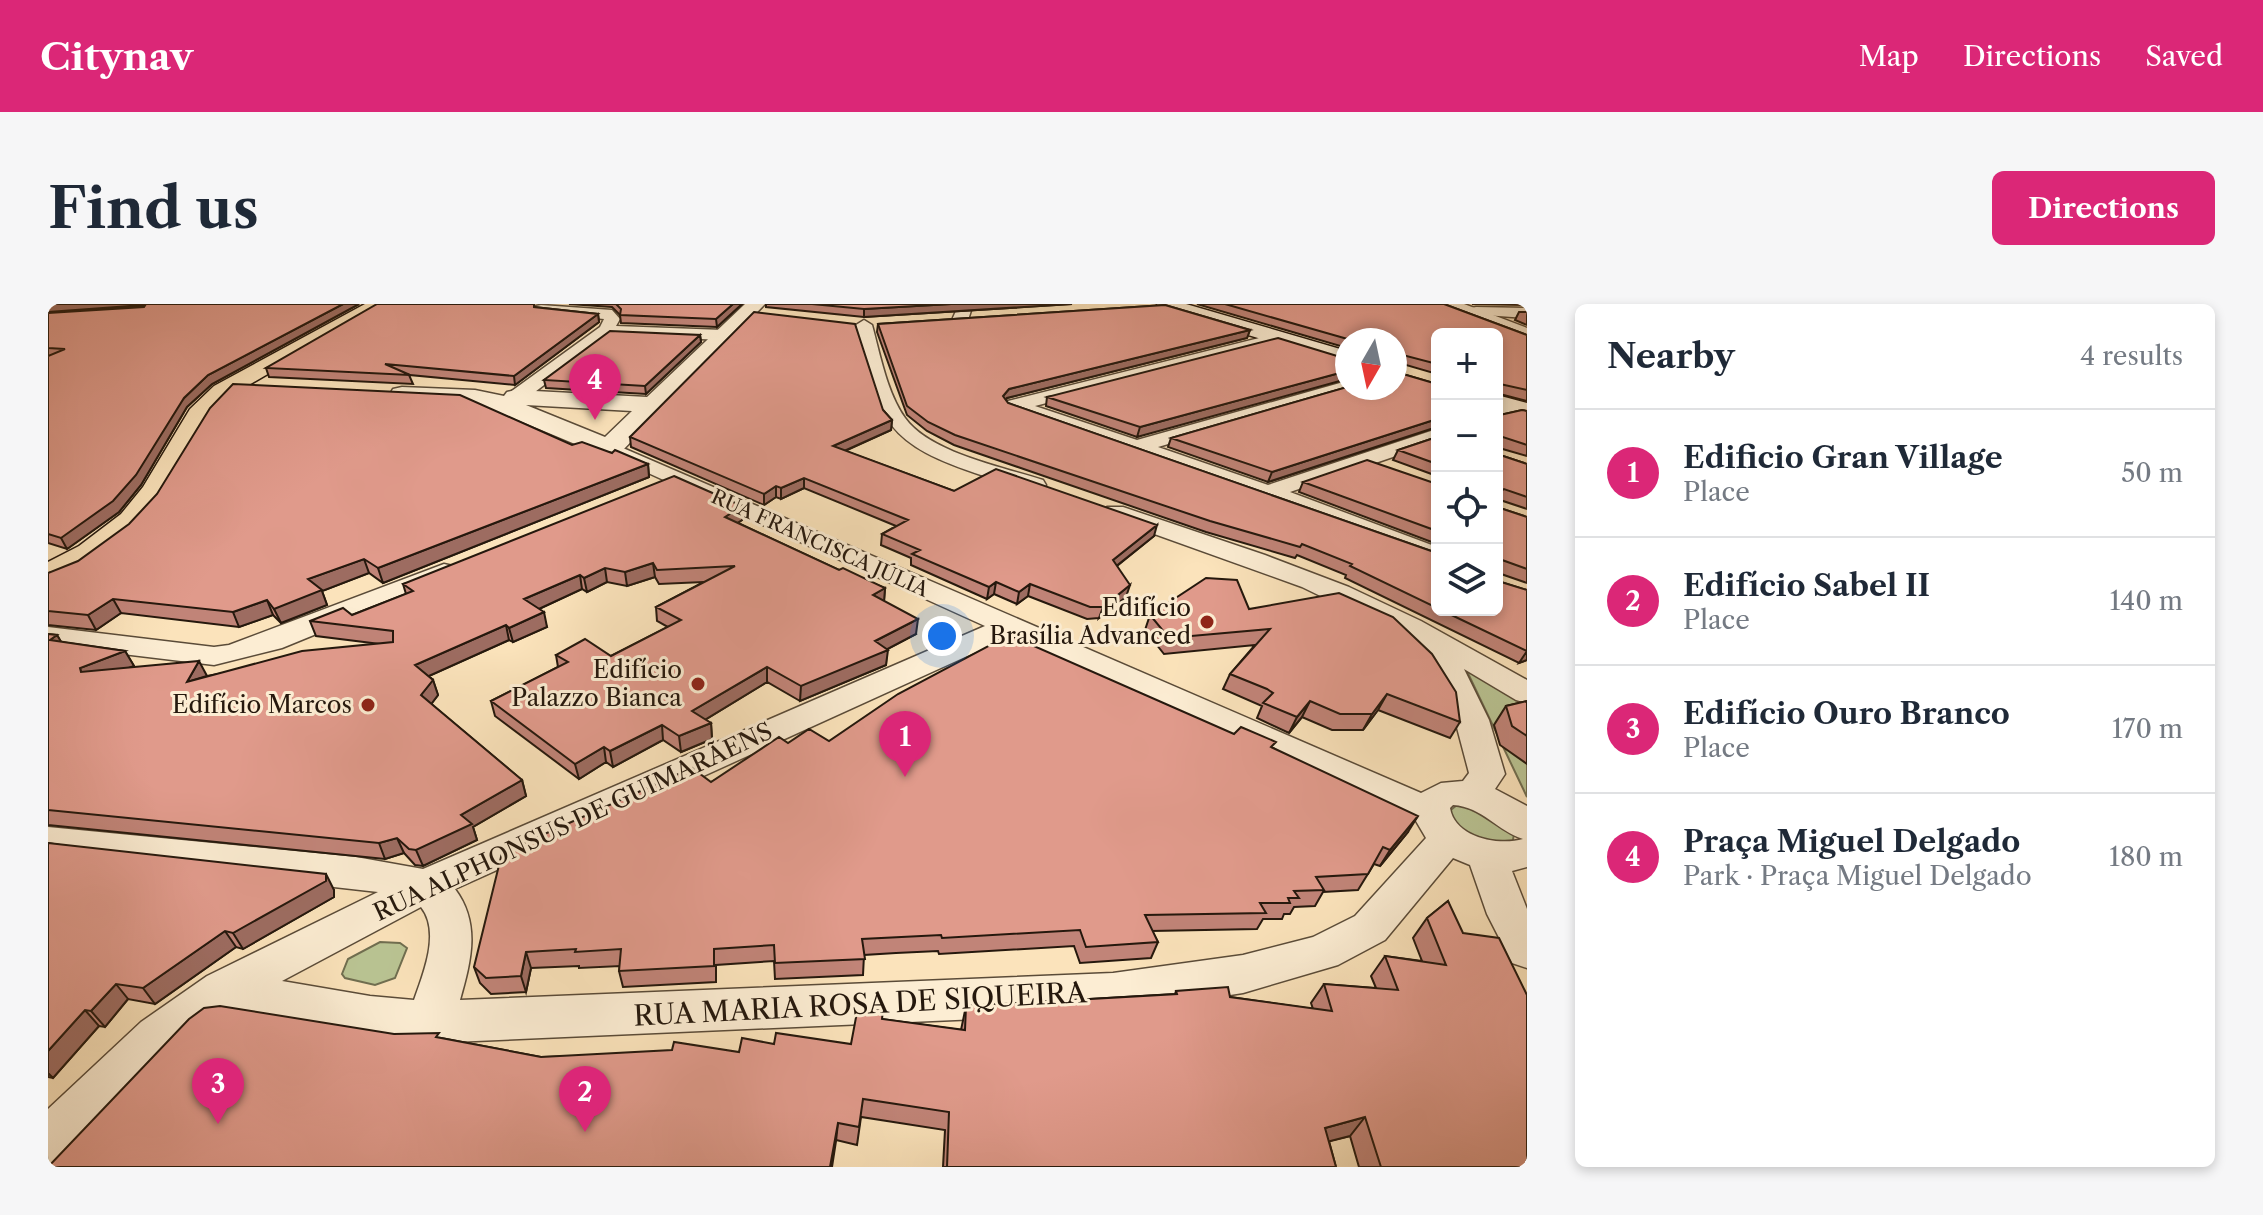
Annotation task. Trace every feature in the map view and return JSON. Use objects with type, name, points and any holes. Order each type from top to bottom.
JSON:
[{"type":"main road","points":[[51,572],[91,553],[132,521],[156,490],[199,414],[212,399],[231,385],[379,304]]},
{"type":"street","points":[[960,320],[966,304]]},
{"type":"street","points":[[1447,304],[1527,335]]},
{"type":"street","points":[[1164,305],[1335,354]]},
{"type":"street","points":[[521,405],[606,330],[612,319],[607,313],[541,309]]},
{"type":"street","points":[[609,448],[723,335],[756,310]]},
{"type":"street","points":[[1476,311],[1527,313]]},
{"type":"street","points":[[864,324],[895,419],[907,432],[960,459],[1063,494]]},
{"type":"street","points":[[606,330],[723,335]]},
{"type":"street","points":[[1279,338],[1015,405],[1359,524],[1431,554]]},
{"type":"street","points":[[231,385],[273,387]]},
{"type":"street","points":[[1136,447],[1335,389]]},
{"type":"street","name":"RUA FRANCISCA JÚLIA","points":[[379,392],[475,397],[521,405],[675,478],[1009,626],[1502,837]]},
{"type":"street","points":[[521,405],[550,399],[650,405]]},
{"type":"street","points":[[1266,493],[1431,438]]},
{"type":"street","points":[[1361,459],[1399,473]]},
{"type":"street","points":[[641,492],[675,478]]},
{"type":"street","points":[[1093,505],[1285,571],[1342,594],[1435,640],[1527,693]]},
{"type":"street","points":[[48,636],[214,656],[232,654],[271,642],[465,563]]},
{"type":"street","name":"RUA ALPHONSUS DE GUIMARÃENS","points":[[48,1145],[158,1037],[223,990],[495,852],[1009,626]]},
{"type":"street","points":[[1435,640],[1481,746],[1487,774],[1472,795],[1498,804],[1508,914],[1527,950]]},
{"type":"street","name":"RUA MARIA ROSA DE SIQUEIRA","points":[[223,990],[370,1017],[430,1022],[1113,993],[1243,974],[1323,952],[1370,928],[1502,837],[1436,798],[1445,794],[1472,795]]},
{"type":"street","points":[[48,841],[356,872],[427,886],[449,915],[451,927],[444,976],[430,1022]]},
{"type":"green space","points":[[1464,665],[1527,702],[1527,797]]},
{"type":"green space","points":[[1457,805],[1475,806],[1514,834],[1513,840],[1508,844],[1468,838],[1447,813]]},
{"type":"green space","points":[[380,942],[400,943],[407,948],[395,978],[375,985],[345,978],[342,974],[348,959]]},
{"type":"building","points":[[146,304],[343,304],[208,375],[184,398],[136,475],[113,501],[61,538],[48,534],[48,356],[65,349],[48,348],[48,313],[144,307]]},
{"type":"building","points":[[377,304],[534,304],[534,307],[598,314],[514,376],[385,364],[410,375],[266,368]]},
{"type":"building","points":[[616,304],[733,304],[716,319],[620,315],[621,309]]},
{"type":"building","points":[[812,304],[951,304],[864,309]]},
{"type":"building","points":[[1225,304],[1444,304],[1527,335],[1527,390],[1503,385],[1503,328],[1431,328],[1431,362],[1407,356],[1407,328],[1335,328],[1335,335]]},
{"type":"building","points":[[1165,305],[1250,330],[1009,389],[1003,396],[1008,403],[1431,551],[1431,605],[1350,566],[1352,564],[1302,544],[1300,547],[1210,521],[955,435],[928,422],[907,406],[878,324]]},
{"type":"building","points":[[754,312],[855,324],[883,410],[892,420],[833,446],[954,491],[996,469],[1157,525],[1113,560],[1130,585],[1103,607],[1090,607],[1030,584],[1019,592],[996,582],[989,587],[912,554],[920,550],[882,534],[908,520],[804,478],[781,488],[776,486],[764,494],[630,437]]},
{"type":"building","points":[[610,331],[700,335],[645,386],[544,380]]},
{"type":"building","points":[[1278,338],[1335,355],[1335,374],[1140,427],[1047,397]]},
{"type":"building","points":[[1407,375],[1431,382],[1431,421],[1272,472],[1171,438],[1335,390],[1335,400],[1407,400]]},
{"type":"building","points":[[233,384],[460,395],[572,445],[582,442],[612,453],[615,450],[648,464],[378,568],[364,559],[308,579],[322,590],[274,609],[267,600],[233,612],[113,599],[88,615],[48,611],[48,573],[78,561],[129,524],[157,494],[210,408]]},
{"type":"building","points":[[1527,411],[1527,445],[1503,437],[1503,414]]},
{"type":"building","points":[[1431,439],[1431,462],[1398,450]]},
{"type":"building","points":[[1503,456],[1527,464],[1527,497],[1504,489]]},
{"type":"building","points":[[1367,460],[1431,482],[1431,529],[1303,482]]},
{"type":"building","points":[[674,476],[742,506],[725,517],[885,588],[873,595],[918,619],[875,641],[888,650],[801,686],[767,667],[692,711],[711,723],[679,736],[662,725],[610,751],[604,747],[575,764],[491,701],[568,662],[556,655],[585,639],[611,656],[681,620],[656,607],[735,566],[657,570],[653,563],[625,572],[605,568],[524,599],[544,612],[509,628],[506,625],[415,665],[433,680],[421,695],[522,780],[461,815],[472,824],[416,850],[409,849],[397,838],[379,843],[48,810],[48,634],[57,635],[50,640],[125,651],[80,668],[81,672],[199,661],[187,682],[302,651],[393,642],[393,631],[310,621],[343,608],[352,615],[413,591],[403,584]]},
{"type":"building","points":[[1503,509],[1527,517],[1527,569],[1503,560]]},
{"type":"building","points":[[1206,578],[1237,580],[1249,609],[1339,593],[1393,617],[1432,654],[1456,692],[1460,722],[1387,694],[1372,714],[1340,714],[1310,701],[1297,717],[1263,703],[1273,693],[1230,674],[1270,629],[1169,638],[1150,615]]},
{"type":"building","points":[[1503,583],[1527,590],[1527,651],[1454,616],[1503,616]]},
{"type":"building","points":[[1009,635],[1234,734],[1241,727],[1276,742],[1271,747],[1418,816],[1390,850],[1383,847],[1368,874],[1316,877],[1324,890],[1294,891],[1299,898],[1288,898],[1290,903],[1260,903],[1266,913],[1145,915],[1158,942],[1086,947],[1080,930],[942,938],[941,935],[862,939],[865,959],[775,963],[774,945],[714,949],[714,966],[619,971],[621,949],[575,952],[576,949],[526,952],[521,976],[486,978],[474,967],[502,853],[692,768],[711,782],[779,737],[788,743],[809,729],[829,741],[898,694]]},
{"type":"building","points":[[1527,701],[1527,736],[1512,726],[1506,706]]},
{"type":"building","points":[[48,843],[326,874],[326,881],[233,933],[225,931],[143,988],[116,984],[91,1011],[85,1010],[48,1051]]},
{"type":"building","points":[[1448,901],[1463,933],[1499,938],[1527,995],[1527,1167],[1381,1167],[1365,1117],[1325,1128],[1336,1167],[947,1167],[949,1112],[863,1099],[859,1127],[838,1123],[830,1167],[48,1167],[189,1019],[204,1008],[220,1006],[394,1034],[439,1033],[436,1037],[541,1057],[672,1050],[674,1042],[739,1052],[742,1038],[774,1044],[776,1033],[851,1044],[857,1012],[883,1010],[882,1019],[965,1030],[966,1006],[1177,994],[1176,991],[1228,987],[1230,997],[1332,1011],[1324,984],[1398,990],[1385,956],[1446,965],[1427,918]]},
{"type":"place","name":"Praça Miguel Delgado","points":[[595,420]]},
{"type":"place","name":"Edifício Brasília Advanced","points":[[1207,622]]},
{"type":"place","name":"Edifício Palazzo Bianca","points":[[698,684]]},
{"type":"place","name":"Edifício Marcos","points":[[368,705]]},
{"type":"place","name":"Edificio Gran Village","points":[[905,777]]},
{"type":"place","name":"Edifício Ouro Branco","points":[[218,1124]]},
{"type":"place","name":"Edifício Sabel II","points":[[585,1132]]}]
